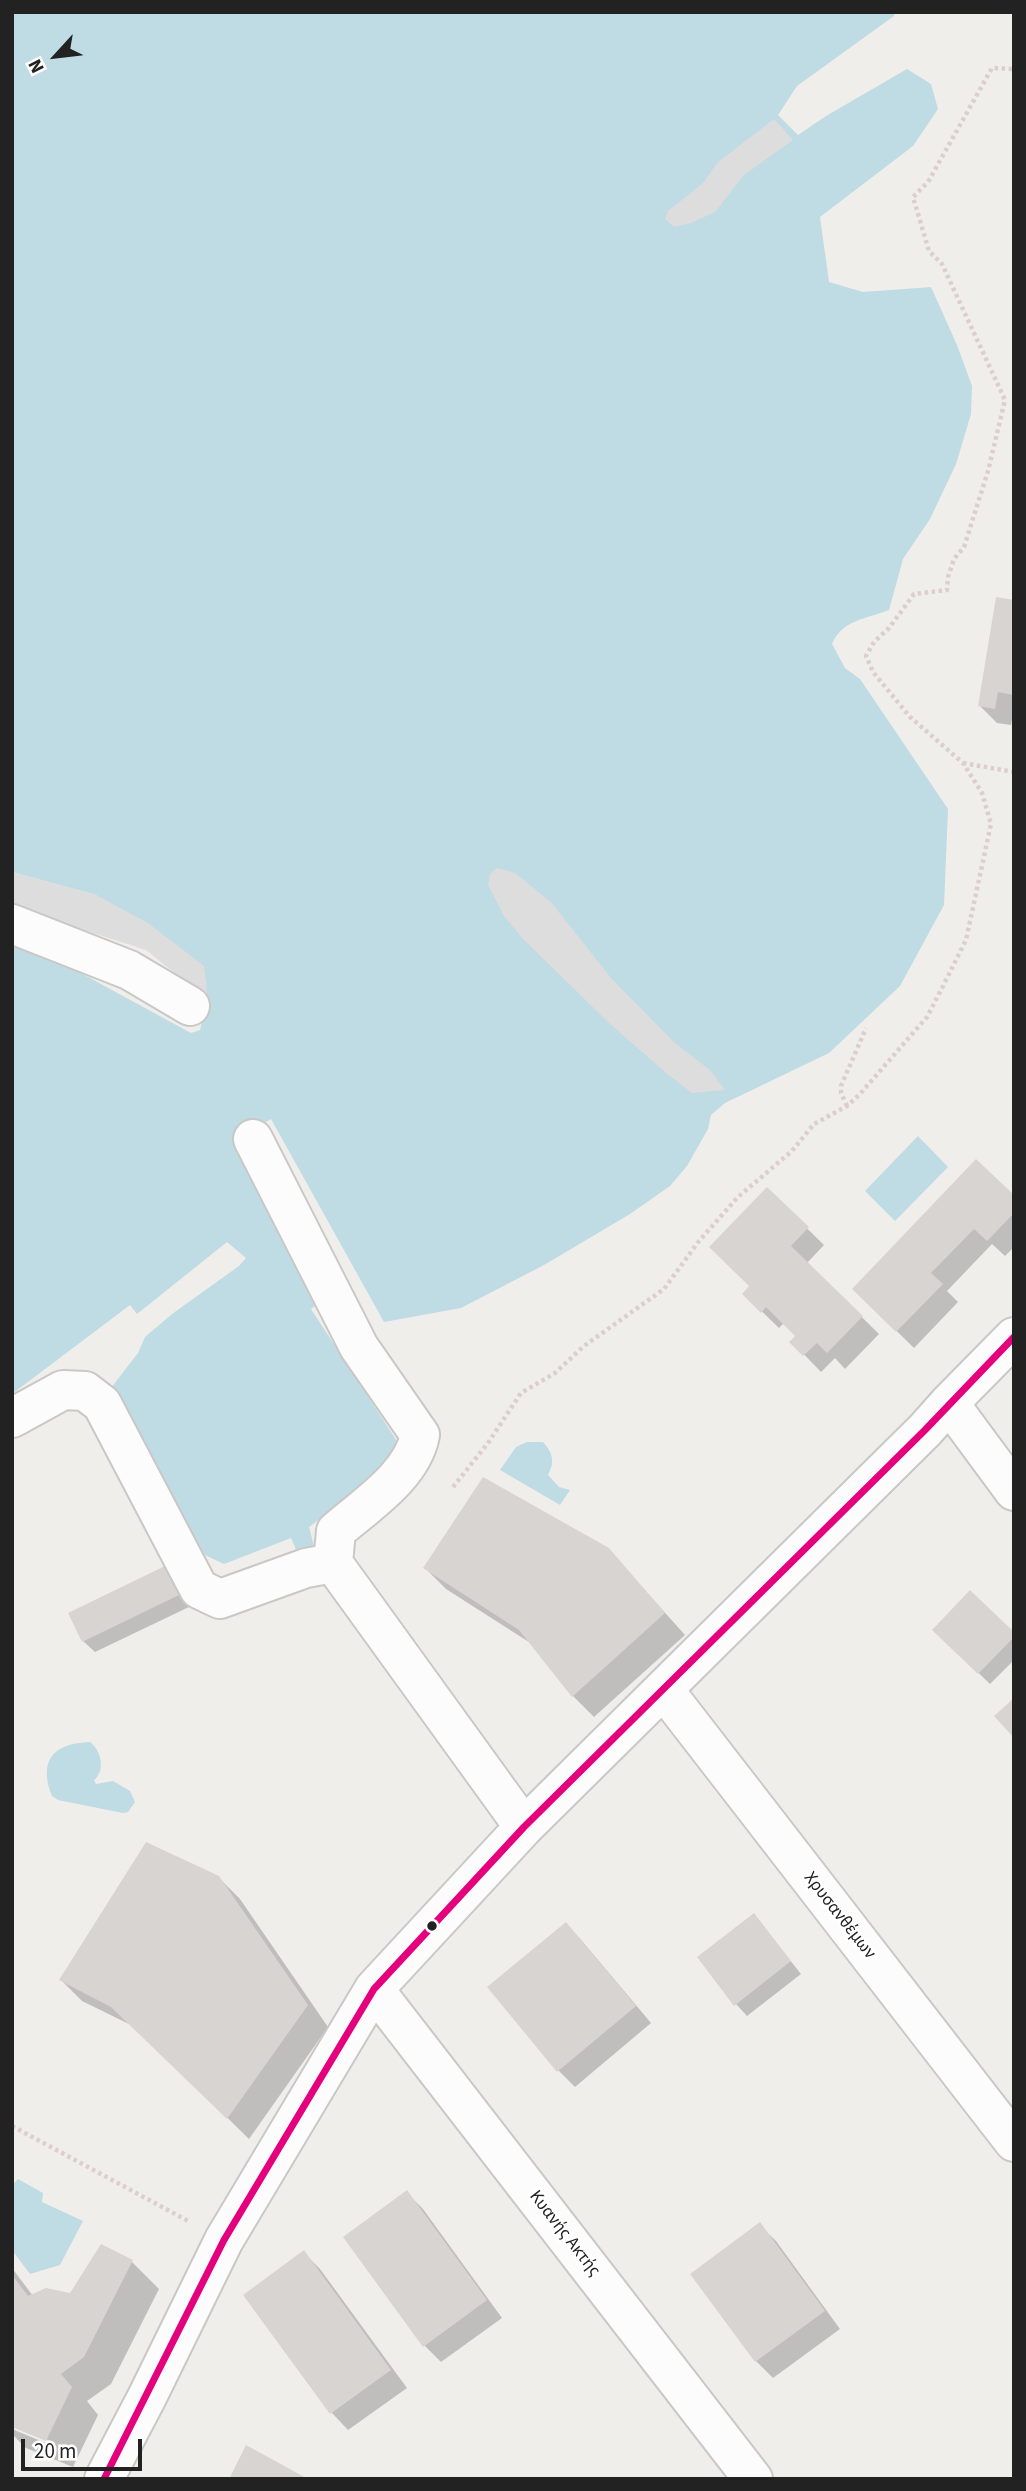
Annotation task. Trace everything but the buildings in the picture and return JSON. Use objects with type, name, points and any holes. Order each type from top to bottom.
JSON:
[{"type":"street","points":[[12,924],[129,970],[190,1006]]},
{"type":"street","points":[[253,1139],[359,1347],[420,1435],[417,1449],[394,1481],[335,1531],[333,1563],[524,1827]]},
{"type":"street","points":[[104,2479],[148,2397],[224,2240],[374,1989],[524,1827],[925,1430],[1014,1337]]},
{"type":"street","points":[[12,1418],[63,1390],[85,1391],[102,1404],[199,1589],[220,1599],[306,1567],[333,1563]]},
{"type":"street","points":[[949,1403],[1014,1491]]},
{"type":"street","name":"Χρυσανθέμων","points":[[664,1690],[1014,2142]]},
{"type":"street","name":"Κυανής Ακτής","points":[[374,1989],[753,2479]]},
{"type":"path","points":[[453,1487],[488,1443],[522,1393],[555,1373],[584,1346],[664,1289],[699,1241],[738,1197],[792,1151],[814,1124],[847,1106],[927,1017],[966,940],[991,824],[982,793],[963,763],[910,717],[873,672],[866,656],[914,594],[947,590],[948,576],[954,559],[964,547],[988,471],[1005,400],[942,264],[929,251],[913,197],[928,182],[992,68],[1014,69]]},
{"type":"path","points":[[963,763],[1014,772]]},
{"type":"path","points":[[847,1106],[841,1086],[866,1028]]},
{"type":"path","points":[[12,2126],[224,2240]]},
{"type":"water","points":[[12,12],[894,12],[894,16],[797,86],[778,115],[798,135],[907,69],[931,84],[938,109],[913,146],[820,217],[829,282],[863,292],[931,287],[972,386],[971,414],[956,464],[930,519],[903,559],[889,610],[848,625],[832,644],[845,668],[860,679],[948,809],[944,905],[900,986],[829,1053],[725,1103],[711,1115],[708,1129],[687,1166],[670,1186],[630,1214],[544,1265],[461,1308],[384,1322],[271,1119],[245,1134],[290,1222],[280,1234],[327,1297],[311,1309],[406,1455],[309,1527],[314,1546],[297,1552],[291,1538],[224,1564],[205,1555],[111,1388],[138,1353],[145,1337],[246,1258],[227,1242],[137,1314],[130,1305],[12,1394],[12,939],[31,946],[191,1033],[200,1030],[208,1000],[96,895],[12,872]]},
{"type":"water","points":[[918,1136],[948,1167],[895,1221],[865,1191]]},
{"type":"water","points":[[527,1442],[543,1442],[552,1458],[548,1475],[559,1487],[570,1490],[560,1505],[500,1470],[516,1447]]},
{"type":"water","points":[[90,1742],[101,1761],[100,1771],[94,1780],[96,1784],[113,1781],[130,1791],[135,1802],[128,1812],[58,1800],[52,1796],[47,1773],[52,1756],[66,1746]]},
{"type":"water","points":[[18,2179],[43,2193],[42,2202],[83,2221],[60,2265],[30,2274],[12,2250],[12,2185]]},
{"type":"pier","points":[[774,119],[793,140],[744,175],[715,212],[674,227],[665,219],[668,211],[703,183],[718,162]]},
{"type":"pier","points":[[497,868],[515,873],[551,902],[611,978],[675,1043],[710,1070],[725,1090],[692,1093],[609,1023],[523,939],[504,916],[488,885],[490,874]]},
{"type":"pier","points":[[12,872],[96,895],[148,923],[204,966],[208,1000],[146,950],[12,907]]},
{"type":"transit line","points":[[104,2479],[224,2240],[374,1989],[524,1827],[925,1430],[1014,1337]]}]
